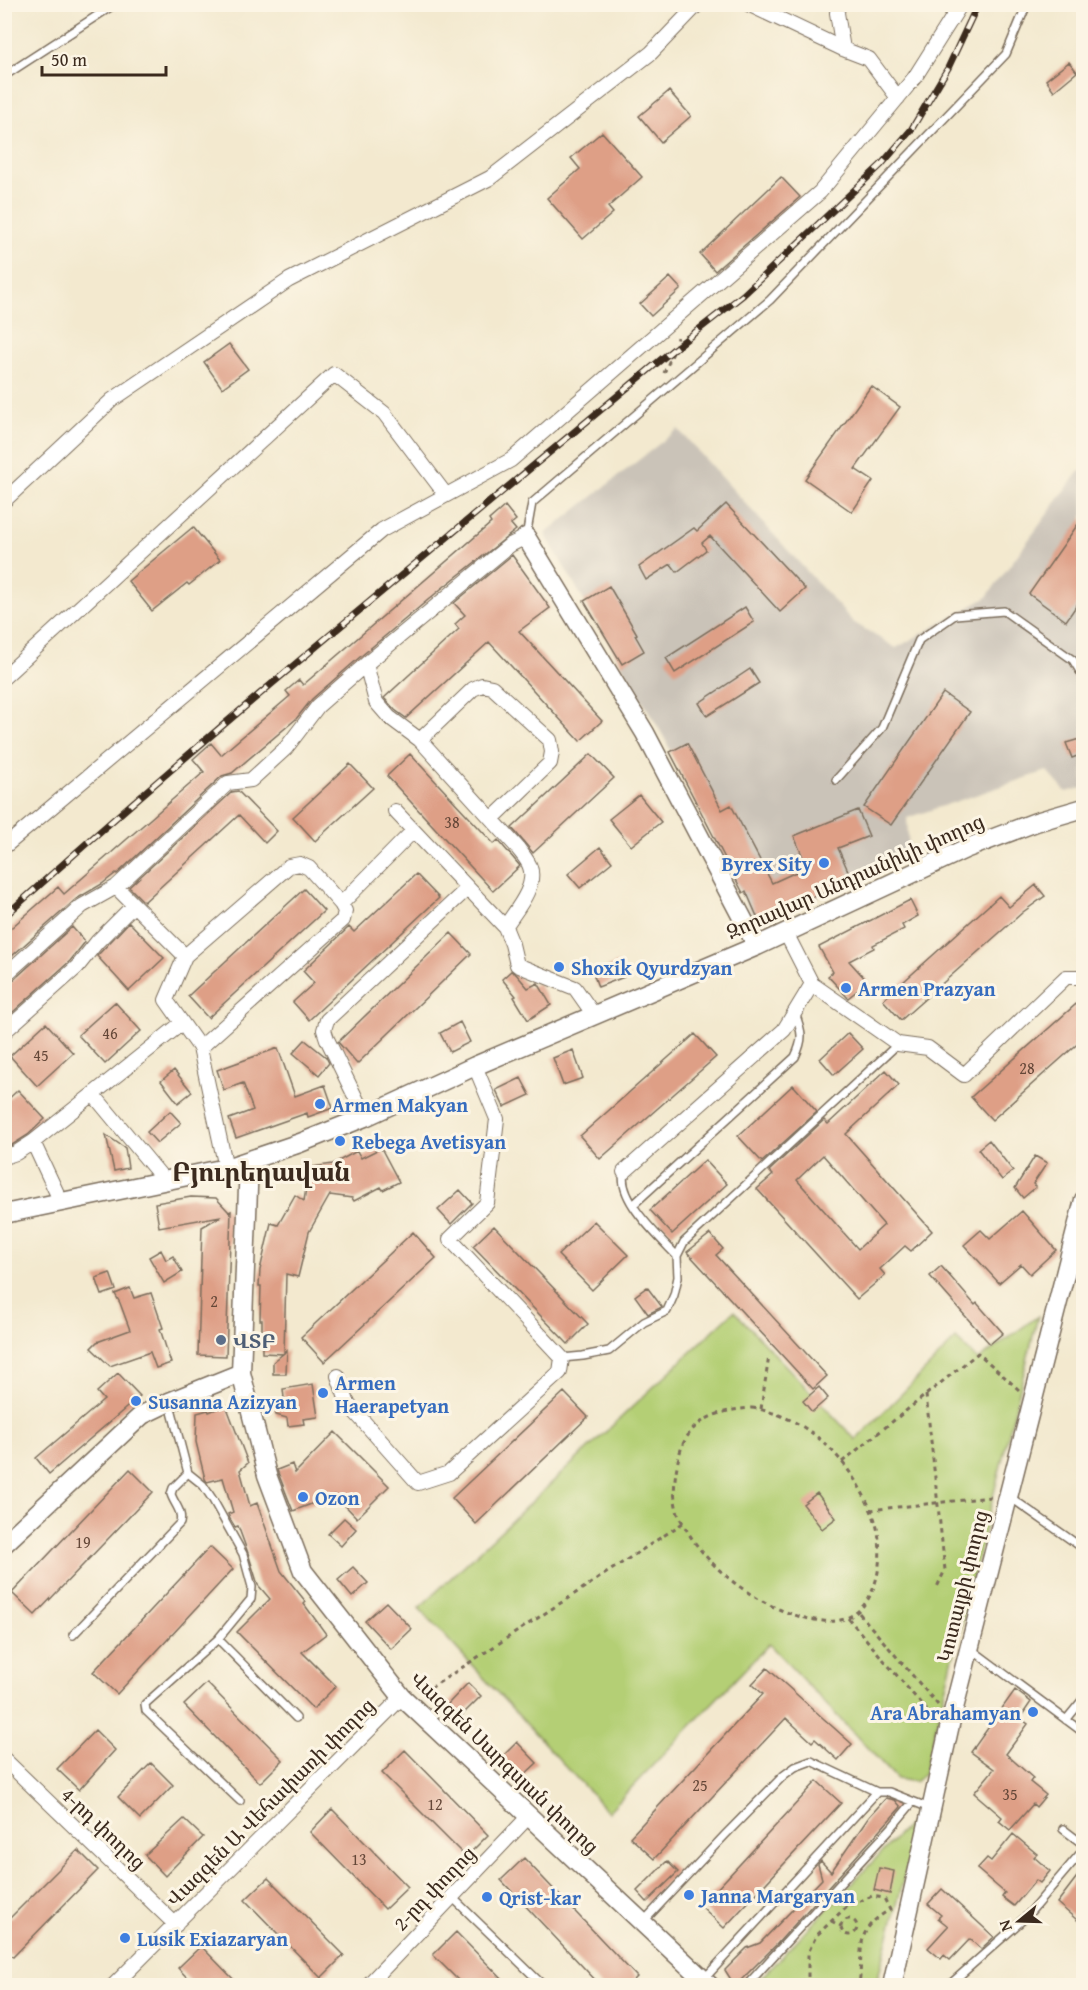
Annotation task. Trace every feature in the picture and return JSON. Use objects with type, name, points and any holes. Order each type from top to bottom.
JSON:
[{"type":"street","points":[[4,501],[112,400],[289,280],[490,178],[651,53],[698,4]]},
{"type":"street","points":[[748,4],[843,49],[869,58],[898,98]]},
{"type":"street","points":[[838,4],[837,13],[843,49]]},
{"type":"street","points":[[4,847],[382,530],[511,460],[820,192],[915,77],[961,4]]},
{"type":"street","points":[[4,677],[334,374],[384,413],[446,495]]},
{"type":"street","points":[[4,976],[82,906],[116,887],[228,783],[251,780],[286,748],[318,706],[510,545],[526,537],[645,734],[757,946]]},
{"type":"street","points":[[366,664],[376,702],[389,717],[420,740],[492,819],[530,865],[532,875],[530,884],[505,927]]},
{"type":"street","points":[[420,740],[473,689],[482,684],[492,687],[550,740],[552,752],[550,763],[492,819]]},
{"type":"street","name":"Զորավար Անդրանիկի փողոց","points":[[4,1214],[249,1162],[365,1117],[475,1066],[757,946],[965,849],[1036,822],[1083,808]]},
{"type":"street","points":[[395,812],[505,927],[517,965],[575,988],[594,1015]]},
{"type":"street","points":[[341,904],[413,831]]},
{"type":"street","points":[[200,1048],[343,920],[345,911],[341,904],[309,868],[300,864],[289,866],[185,956],[166,1000],[200,1048],[226,1168]]},
{"type":"street","points":[[116,887],[185,956]]},
{"type":"street","points":[[365,1117],[327,1039],[324,1030],[327,1020],[468,888]]},
{"type":"street","points":[[4,1032],[77,967],[97,942],[134,905]]},
{"type":"street","points":[[786,933],[812,984],[898,1044],[928,1048],[964,1075],[1066,977],[1083,977]]},
{"type":"street","points":[[624,1172],[784,1030],[812,984]]},
{"type":"street","points":[[4,1157],[16,1153],[33,1142],[182,1023]]},
{"type":"street","points":[[338,1376],[348,1404],[418,1483],[449,1473],[561,1372],[562,1358],[450,1239],[487,1203],[497,1119],[475,1066]]},
{"type":"street","points":[[93,1094],[165,1181]]},
{"type":"street","points":[[33,1142],[61,1202]]},
{"type":"street","name":"Վազգեն Սարգսյան փողոց","points":[[249,1162],[241,1373],[267,1475],[303,1571],[405,1700],[706,1983]]},
{"type":"street","name":"Կոտայքի փողոց","points":[[892,1986],[949,1727],[1083,1200]]},
{"type":"street","points":[[4,1544],[142,1415],[241,1373]]},
{"type":"street","name":"Վազգեն Ա Վեհափառի փողոց","points":[[114,1986],[405,1700]]},
{"type":"street","name":"4-րդ փողոց","points":[[4,1760],[176,1925]]},
{"type":"street","name":"2-րդ փողոց","points":[[367,1986],[529,1816]]},
{"type":"lane","points":[[4,76],[115,4]]},
{"type":"lane","points":[[526,537],[532,503],[770,300],[1006,54],[1027,4]]},
{"type":"lane","points":[[836,780],[882,728],[919,640],[955,615],[1004,611],[1072,660],[1083,678]]},
{"type":"lane","points":[[633,1205],[795,1057],[802,1043],[795,1013]]},
{"type":"lane","points":[[562,1358],[609,1351],[644,1322],[667,1311],[678,1277],[677,1256],[684,1242],[898,1044]]},
{"type":"lane","points":[[624,1172],[622,1181],[625,1192],[633,1205],[677,1256]]},
{"type":"lane","points":[[169,1402],[189,1473],[202,1485],[230,1529],[243,1554],[252,1587],[251,1599],[218,1639],[145,1704],[146,1711],[240,1801]]},
{"type":"lane","points":[[73,1635],[180,1523],[180,1512],[171,1494],[173,1488],[189,1473]]},
{"type":"lane","points":[[1008,1495],[1083,1549]]},
{"type":"lane","points":[[218,1639],[296,1718]]},
{"type":"lane","points":[[969,1648],[1083,1733]]},
{"type":"lane","points":[[1066,1720],[1083,1698]]},
{"type":"lane","points":[[642,1923],[725,1835],[795,1767],[811,1761],[878,1791],[889,1792],[932,1809]]},
{"type":"lane","points":[[706,1983],[878,1791]]},
{"type":"lane","points":[[746,1986],[912,1803]]},
{"type":"lane","points":[[948,1986],[1027,1916],[1083,1847],[1063,1829]]},
{"type":"lane","points":[[452,1897],[544,1986]]},
{"type":"path","points":[[653,399],[675,348],[681,312]]},
{"type":"path","points":[[842,1462],[978,1353],[1032,1401]]},
{"type":"path","points":[[760,1409],[769,1356]]},
{"type":"path","points":[[926,1395],[945,1570],[937,1587]]},
{"type":"path","points":[[760,1409],[771,1411],[810,1431],[842,1462],[860,1488],[870,1510],[879,1536],[879,1564],[875,1586],[859,1613],[848,1618],[825,1622],[803,1617],[770,1604],[748,1592],[729,1580],[707,1558],[690,1537],[677,1513],[674,1492],[676,1470],[681,1450],[689,1434],[713,1414],[730,1410],[760,1409]]},
{"type":"path","points":[[870,1510],[1008,1495]]},
{"type":"path","points":[[405,1700],[683,1523]]},
{"type":"path","points":[[859,1613],[949,1727]]},
{"type":"path","points":[[848,1618],[949,1727]]},
{"type":"path","points":[[808,1986],[808,1953],[816,1936],[846,1907],[872,1896],[884,1898],[890,1910],[873,1920],[865,1933],[860,1954],[859,1986]]},
{"type":"path","points":[[841,1926],[843,1922],[851,1919],[857,1925],[857,1929],[865,1933]]},
{"type":"path","points":[[831,1920],[841,1926],[843,1934],[855,1933],[857,1929]]},
{"type":"shaded area","points":[[678,429],[853,622],[896,648],[986,598],[1079,471],[1083,472],[1083,788],[1066,792],[1047,771],[907,818],[909,854],[757,926],[665,739],[545,534]]},
{"type":"green space","points":[[734,1311],[856,1440],[956,1339],[978,1360],[1038,1316],[924,1774],[915,1782],[897,1779],[769,1644],[608,1812],[419,1608]]},
{"type":"green space","points":[[918,1824],[876,1985],[753,1986],[908,1825]]},
{"type":"building","points":[[1069,62],[1077,72],[1054,91],[1046,80]]},
{"type":"building","points":[[669,91],[691,116],[661,142],[639,116]]},
{"type":"building","points":[[602,132],[642,177],[608,207],[613,213],[583,239],[547,198],[580,169],[571,158]]},
{"type":"building","points":[[781,177],[800,197],[715,271],[700,254]]},
{"type":"building","points":[[670,277],[681,289],[651,316],[640,304]]},
{"type":"building","points":[[229,344],[248,369],[222,388],[204,362]]},
{"type":"building","points":[[871,386],[900,407],[855,469],[873,481],[852,512],[805,479]]},
{"type":"building","points":[[726,504],[805,589],[780,612],[710,536],[702,543],[706,550],[677,572],[671,564],[646,580],[639,567],[694,528],[697,531]]},
{"type":"building","points":[[505,506],[516,520],[511,524],[516,530],[360,657],[312,699],[296,719],[232,773],[222,776],[117,874],[76,899],[4,963],[4,934],[58,887],[64,894],[204,772],[193,759],[211,743],[221,755],[290,696],[286,691],[299,680],[303,685],[491,523],[489,520]]},
{"type":"building","points":[[1083,517],[1083,596],[1066,621],[1029,594]]},
{"type":"building","points":[[193,527],[220,560],[152,611],[128,581]]},
{"type":"building","points":[[512,555],[550,608],[519,631],[602,721],[580,741],[489,642],[406,718],[384,698],[459,629],[455,624],[465,615],[454,603]]},
{"type":"building","points":[[609,586],[637,634],[635,635],[644,651],[622,664],[584,601]]},
{"type":"building","points":[[745,607],[754,622],[675,673],[666,658]]},
{"type":"building","points":[[750,669],[759,683],[707,716],[699,703]]},
{"type":"building","points":[[943,693],[970,712],[891,825],[864,807]]},
{"type":"building","points":[[1083,738],[1083,754],[1072,758],[1066,743]]},
{"type":"building","points":[[687,743],[722,810],[731,805],[772,883],[807,867],[794,836],[858,810],[869,836],[838,848],[852,880],[759,921],[746,891],[743,893],[670,752]]},
{"type":"building","points":[[410,754],[494,844],[498,840],[520,866],[493,891],[387,776]]},
{"type":"building","points":[[591,754],[614,778],[533,853],[512,828]]},
{"type":"building","points":[[350,764],[373,788],[315,841],[293,817]]},
{"type":"building","points":[[238,791],[277,831],[265,843],[239,815],[144,902],[129,887],[232,792]]},
{"type":"building","points":[[639,795],[661,822],[631,846],[609,819]]},
{"type":"building","points":[[600,847],[612,862],[580,888],[568,874]]},
{"type":"building","points":[[416,874],[439,898],[309,1020],[293,1002],[314,983],[303,971],[349,927],[354,932]]},
{"type":"building","points":[[1036,885],[1045,896],[1023,912],[901,1020],[883,1000],[999,896],[1009,907]]},
{"type":"building","points":[[304,889],[324,911],[208,1018],[188,996]]},
{"type":"building","points":[[910,900],[918,916],[902,925],[904,929],[849,961],[868,982],[848,998],[828,976],[833,972],[819,947]]},
{"type":"building","points":[[129,922],[164,958],[129,991],[97,956]]},
{"type":"building","points":[[72,927],[85,942],[70,961],[4,1020],[4,985],[10,983]]},
{"type":"building","points":[[451,933],[471,954],[357,1064],[338,1042]]},
{"type":"building","points":[[618,963],[624,977],[598,987],[593,973]]},
{"type":"building","points":[[511,971],[528,988],[538,983],[551,1005],[528,1020],[514,997],[516,996],[502,979]]},
{"type":"building","points":[[1083,998],[1083,1039],[992,1120],[971,1097]]},
{"type":"building","points":[[115,1002],[141,1031],[105,1064],[78,1035]]},
{"type":"building","points":[[460,1022],[470,1042],[450,1052],[440,1033]]},
{"type":"building","points":[[46,1023],[73,1053],[37,1086],[10,1056]]},
{"type":"building","points":[[848,1033],[863,1049],[834,1075],[820,1059]]},
{"type":"building","points":[[695,1034],[716,1057],[600,1159],[580,1136]]},
{"type":"building","points":[[305,1040],[326,1057],[329,1063],[319,1075],[293,1053]]},
{"type":"building","points":[[278,1048],[295,1096],[325,1085],[333,1108],[308,1117],[307,1113],[236,1138],[229,1119],[253,1110],[243,1083],[224,1090],[217,1070]]},
{"type":"building","points":[[573,1050],[583,1078],[563,1085],[553,1058]]},
{"type":"building","points":[[174,1070],[192,1092],[178,1103],[161,1081]]},
{"type":"building","points":[[886,1070],[899,1085],[846,1134],[932,1231],[911,1251],[905,1246],[880,1269],[885,1275],[857,1299],[757,1189],[773,1175],[769,1171],[824,1120],[828,1124]],"holes":[[[823,1155],[884,1225],[858,1249],[797,1180]]]},
{"type":"building","points":[[521,1078],[530,1095],[504,1107],[496,1090]]},
{"type":"building","points":[[793,1085],[817,1112],[762,1162],[738,1136]]},
{"type":"building","points":[[18,1090],[45,1119],[28,1135],[4,1147],[4,1103]]},
{"type":"building","points":[[170,1111],[181,1123],[157,1143],[147,1132]]},
{"type":"building","points":[[106,1135],[125,1148],[128,1168],[114,1171]]},
{"type":"building","points":[[989,1140],[1013,1171],[1002,1180],[978,1149]]},
{"type":"building","points":[[381,1148],[399,1182],[383,1190],[381,1187],[354,1201],[352,1198],[330,1195],[309,1232],[298,1277],[286,1274],[284,1353],[287,1350],[286,1374],[273,1374],[273,1362],[283,1354],[262,1353],[261,1286],[259,1286],[260,1270],[271,1223],[278,1225],[295,1195],[304,1201],[308,1175],[305,1168],[333,1164],[357,1151],[361,1158]]},
{"type":"building","points":[[1035,1156],[1047,1163],[1033,1184],[1036,1187],[1023,1198],[1015,1188]]},
{"type":"building","points":[[705,1160],[727,1184],[672,1234],[650,1210]]},
{"type":"building","points":[[460,1190],[472,1203],[451,1224],[438,1210]]},
{"type":"building","points":[[191,1197],[216,1198],[229,1212],[231,1211],[226,1356],[198,1355],[202,1227],[221,1216],[159,1227],[155,1203]]},
{"type":"building","points":[[1022,1211],[1056,1250],[1030,1274],[1021,1264],[999,1283],[964,1245],[981,1230],[990,1239]]},
{"type":"building","points":[[594,1221],[628,1255],[592,1290],[558,1255]]},
{"type":"building","points":[[494,1226],[588,1324],[568,1344],[473,1246]]},
{"type":"building","points":[[413,1232],[436,1258],[324,1362],[301,1337]]},
{"type":"building","points":[[710,1234],[723,1249],[716,1255],[827,1376],[813,1389],[687,1252]]},
{"type":"building","points":[[161,1250],[166,1260],[173,1256],[182,1272],[164,1283],[149,1257]]},
{"type":"building","points":[[941,1266],[1003,1333],[990,1344],[930,1276]]},
{"type":"building","points":[[110,1273],[116,1290],[102,1295],[96,1278]]},
{"type":"building","points":[[647,1287],[662,1307],[648,1314],[635,1296]]},
{"type":"building","points":[[130,1288],[134,1298],[151,1293],[163,1328],[160,1329],[171,1363],[156,1368],[150,1352],[110,1366],[91,1348],[97,1342],[130,1330],[115,1294]]},
{"type":"building","points":[[118,1373],[140,1396],[49,1474],[36,1458],[104,1400],[97,1392]]},
{"type":"building","points":[[313,1384],[318,1417],[303,1419],[304,1424],[288,1426],[287,1418],[276,1415],[274,1403],[284,1398],[283,1389]]},
{"type":"building","points":[[819,1387],[828,1398],[812,1412],[803,1401]]},
{"type":"building","points":[[564,1392],[588,1417],[476,1524],[452,1498]]},
{"type":"building","points":[[226,1405],[248,1463],[240,1470],[250,1506],[257,1503],[281,1571],[306,1602],[304,1604],[326,1634],[302,1652],[336,1686],[313,1709],[237,1632],[270,1599],[258,1585],[238,1526],[235,1527],[228,1514],[233,1512],[223,1478],[207,1482],[196,1442],[197,1413],[208,1410],[209,1412]]},
{"type":"building","points":[[335,1432],[389,1486],[357,1518],[335,1495],[293,1511],[277,1470],[292,1464],[295,1473]]},
{"type":"building","points":[[130,1469],[153,1492],[35,1615],[12,1593]]},
{"type":"building","points":[[817,1493],[836,1518],[822,1529],[803,1504]]},
{"type":"building","points":[[344,1518],[356,1529],[341,1546],[328,1534]]},
{"type":"building","points":[[210,1547],[233,1569],[117,1694],[93,1672]]},
{"type":"building","points":[[353,1567],[368,1583],[352,1597],[338,1580]]},
{"type":"building","points":[[386,1602],[412,1629],[391,1649],[365,1621]]},
{"type":"building","points":[[767,1668],[852,1744],[838,1760],[815,1739],[812,1742],[786,1718],[654,1859],[630,1837],[763,1694],[752,1684]]},
{"type":"building","points":[[207,1683],[283,1760],[260,1783],[184,1705]]},
{"type":"building","points":[[468,1683],[481,1696],[460,1717],[447,1705]]},
{"type":"building","points":[[1015,1690],[1031,1702],[1020,1718],[1028,1724],[1006,1754],[1033,1778],[1030,1782],[1046,1795],[1036,1807],[1033,1804],[1010,1830],[999,1821],[1002,1817],[974,1793],[994,1769],[971,1752]]},
{"type":"building","points":[[95,1730],[115,1750],[79,1790],[57,1769]]},
{"type":"building","points":[[517,1742],[537,1763],[522,1777],[502,1757]]},
{"type":"building","points":[[405,1750],[488,1835],[466,1857],[382,1773]]},
{"type":"building","points":[[151,1763],[173,1785],[140,1819],[118,1797]]},
{"type":"building","points":[[817,1781],[841,1803],[724,1928],[701,1906]]},
{"type":"building","points":[[886,1798],[895,1800],[901,1807],[776,1945],[735,1986],[725,1970],[747,1948],[760,1943],[822,1879],[818,1864],[821,1861],[831,1872],[869,1817]]},
{"type":"building","points":[[332,1809],[408,1887],[385,1909],[310,1832]]},
{"type":"building","points":[[184,1819],[203,1837],[165,1876],[145,1855]]},
{"type":"building","points":[[1013,1834],[1037,1854],[1034,1857],[1050,1871],[1040,1883],[1036,1880],[1014,1906],[1002,1897],[1005,1893],[977,1869],[987,1858],[991,1861]]},
{"type":"building","points":[[78,1850],[98,1870],[13,1957],[4,1949],[4,1924]]},
{"type":"building","points":[[524,1858],[637,1977],[628,1986],[601,1986],[501,1880]]},
{"type":"building","points":[[667,1861],[678,1872],[647,1902],[637,1891]]},
{"type":"building","points":[[879,1868],[894,1871],[890,1894],[874,1890]]},
{"type":"building","points":[[1083,1869],[1083,1925],[1057,1903]]},
{"type":"building","points":[[268,1878],[344,1955],[321,1978],[245,1900]]},
{"type":"building","points":[[942,1889],[994,1937],[981,1949],[970,1939],[950,1960],[944,1955],[941,1959],[928,1948],[948,1926],[938,1918],[941,1915],[928,1904]]},
{"type":"building","points":[[456,1932],[509,1986],[464,1986],[433,1955]]},
{"type":"building","points":[[201,1946],[240,1986],[195,1986],[178,1968]]},
{"type":"railway","points":[[4,917],[169,771],[337,629],[675,348],[743,295],[881,165],[911,130],[948,68],[978,4]]},
{"type":"place","name":"Byrex Sity","points":[[824,863]]},
{"type":"place","name":"Shoxik Qyurdzyan","points":[[559,967]]},
{"type":"place","name":"Armen Prazyan","points":[[846,988]]},
{"type":"place","name":"Armen Makyan","points":[[320,1104]]},
{"type":"place","name":"Rebega Avetisyan","points":[[340,1141]]},
{"type":"place","name":"ՎՏԲ","points":[[221,1340]]},
{"type":"place","name":"Armen Haerapetyan","points":[[323,1393]]},
{"type":"place","name":"Susanna Azizyan","points":[[136,1401]]},
{"type":"place","name":"Ozon","points":[[303,1497]]},
{"type":"place","name":"Ara Abrahamyan","points":[[1033,1712]]},
{"type":"place","name":"Janna Margaryan","points":[[689,1895]]},
{"type":"place","name":"Qrist-kar","points":[[487,1897]]},
{"type":"place","name":"Lusik Exiazaryan","points":[[125,1938]]},
{"type":"district","name":"Բյուրեղավան","points":[[261,1171]]}]
